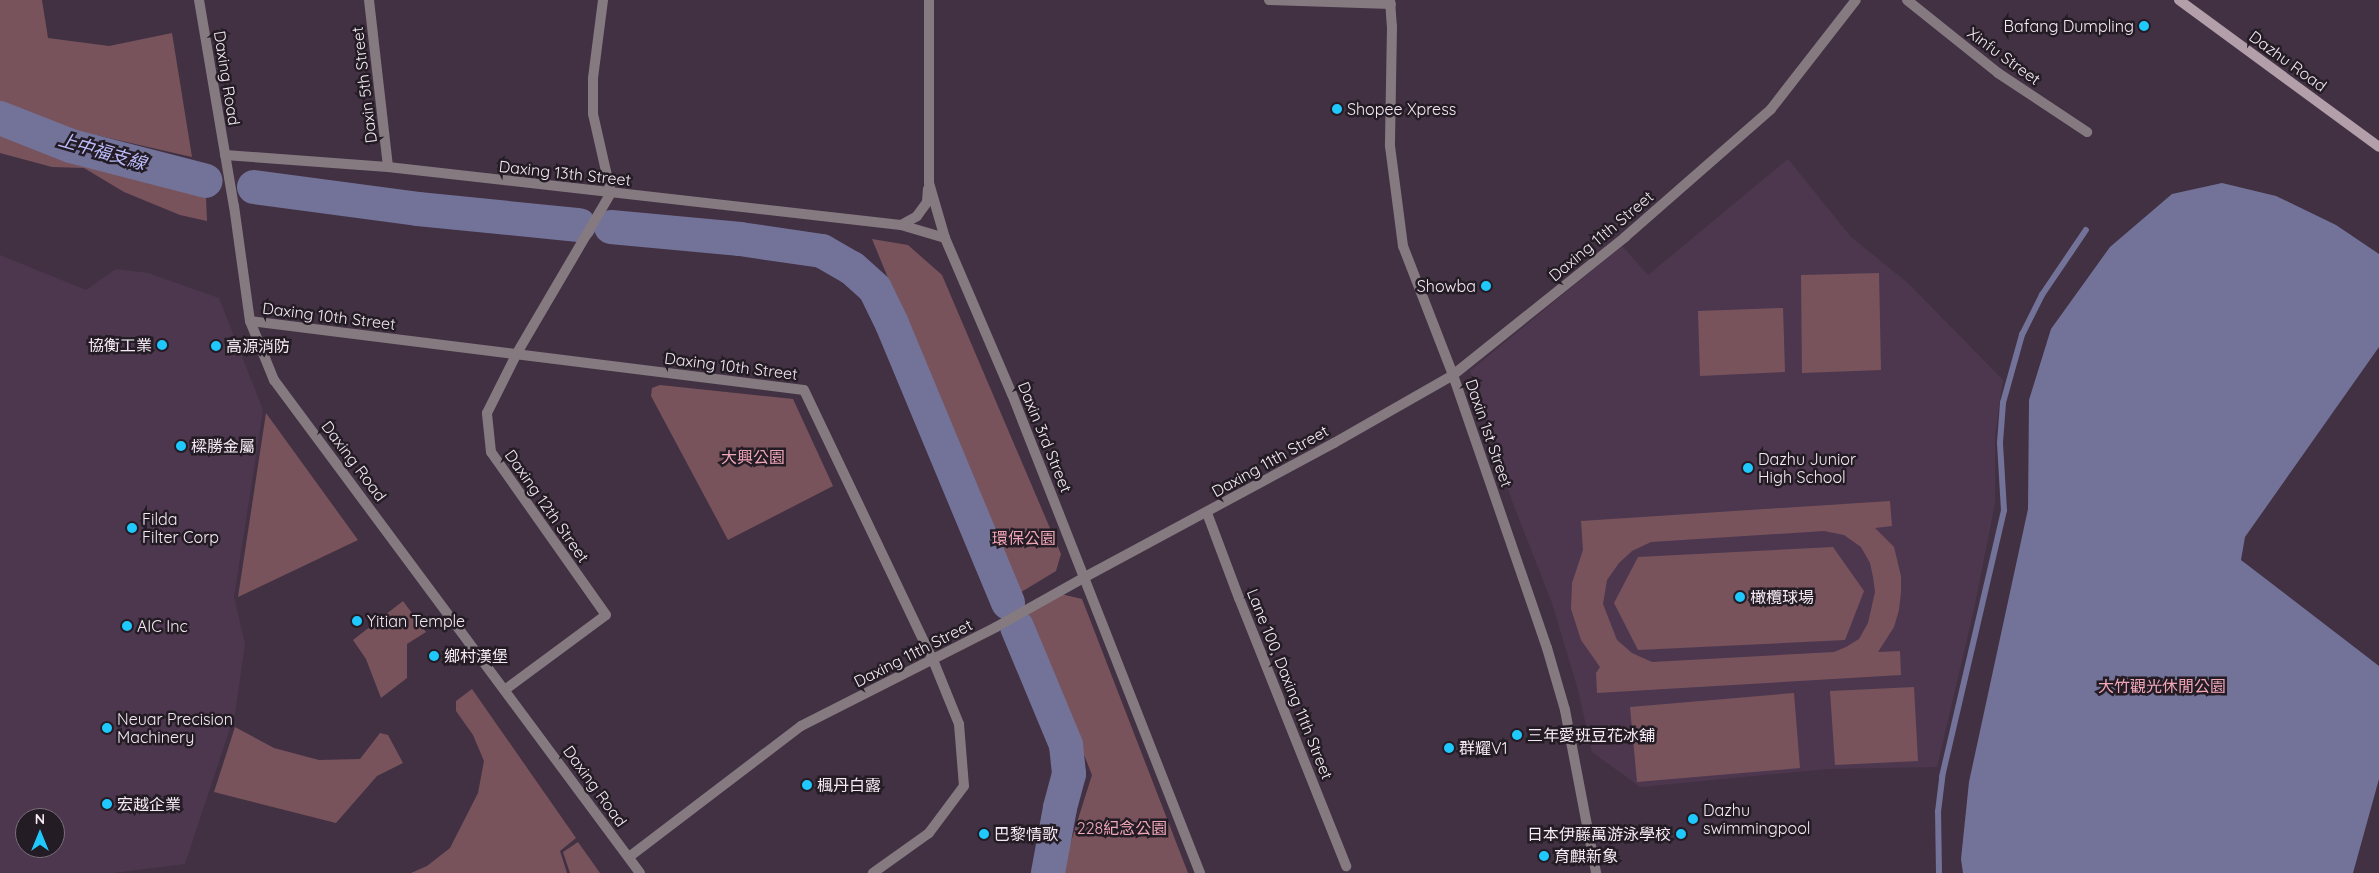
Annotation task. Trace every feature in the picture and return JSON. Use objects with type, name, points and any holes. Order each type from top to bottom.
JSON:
[{"type":"main road","name":"Dazhu Road","points":[[2179,0],[2379,147]]},
{"type":"street","name":"Daxing Road","points":[[199,0],[250,321],[274,380],[506,689],[640,873]]},
{"type":"street","name":"Daxin 5th Street","points":[[368,0],[388,167]]},
{"type":"street","points":[[603,0],[593,78],[593,114],[611,193]]},
{"type":"street","name":"Daxin 3rd Street","points":[[929,0],[929,183],[945,238],[1012,394],[1200,873]]},
{"type":"street","points":[[1269,0],[1390,2]]},
{"type":"street","name":"Daxing 11th Street","points":[[629,857],[801,726],[933,660],[1207,513],[1453,375],[1624,237],[1771,109],[1856,0]]},
{"type":"street","name":"Xinfu Street","points":[[1907,0],[1998,72],[2087,132]]},
{"type":"street","name":"Daxin 1st Street","points":[[1390,2],[1392,26],[1390,146],[1403,246],[1453,375],[1547,648],[1566,710],[1596,873]]},
{"type":"street","name":"Daxing 13th Street","points":[[225,155],[388,167],[901,225],[945,238]]},
{"type":"street","points":[[901,225],[917,216],[927,202],[929,183]]},
{"type":"street","name":"Daxing 12th Street","points":[[506,689],[606,615],[491,452],[487,413],[518,353],[611,193]]},
{"type":"street","name":"Daxing 10th Street","points":[[250,321],[804,390],[933,660],[959,724],[964,786],[928,833],[873,873]]},
{"type":"street","name":"Lane 100, Daxing 11th Street","points":[[1207,513],[1238,598],[1346,866]]},
{"type":"shaded area","name":"Dazhu Junior High School","points":[[1788,159],[1851,237],[1908,283],[2003,380],[1995,435],[1995,503],[1974,609],[1937,767],[1828,769],[1640,787],[1592,752],[1578,690],[1552,603],[1512,501],[1470,371],[1622,246],[1648,275]]},
{"type":"shaded area","points":[[0,255],[86,290],[116,269],[148,273],[219,298],[263,410],[234,597],[245,644],[235,713],[185,864],[113,873],[0,873]]},
{"type":"green space","points":[[0,0],[42,0],[48,38],[109,46],[172,33],[192,157],[52,125],[0,103]]},
{"type":"green space","points":[[0,127],[43,143],[175,181],[206,196],[207,221],[180,215],[124,192],[84,168],[52,167],[0,153]]},
{"type":"green space","name":"環保公園","points":[[872,239],[908,245],[942,275],[1061,554],[1056,571],[1018,594]]},
{"type":"green space","points":[[1879,273],[1881,370],[1802,373],[1801,275]]},
{"type":"green space","points":[[1783,308],[1785,372],[1700,376],[1698,311]]},
{"type":"green space","name":"大興公園","points":[[660,385],[793,399],[833,486],[728,540],[651,396],[652,388]]},
{"type":"green space","points":[[266,413],[358,540],[238,597]]},
{"type":"green space","points":[[1890,501],[1892,526],[1875,528],[1894,547],[1901,576],[1901,592],[1899,610],[1894,627],[1878,652],[1900,651],[1901,675],[1597,693],[1596,673],[1600,667],[1581,640],[1571,609],[1572,583],[1583,550],[1581,521]],"holes":[[[1824,531],[1844,535],[1861,547],[1870,563],[1875,592],[1868,623],[1859,639],[1834,652],[1652,662],[1632,653],[1617,640],[1603,604],[1607,580],[1619,563],[1632,551],[1651,542]]]},
{"type":"green space","name":"橄欖球場","points":[[1833,547],[1864,591],[1845,640],[1638,650],[1614,603],[1638,557]]},
{"type":"green space","name":"228紀念公園","points":[[1061,594],[1082,599],[1188,873],[1061,873],[1092,775],[1028,614]]},
{"type":"green space","points":[[403,601],[426,632],[407,644],[407,678],[381,698],[366,659],[353,640]]},
{"type":"green space","points":[[1914,687],[1918,761],[1835,765],[1830,691]]},
{"type":"green space","points":[[472,689],[576,838],[560,851],[567,873],[411,873],[427,866],[450,848],[478,793],[484,761],[473,735],[456,711],[456,701]]},
{"type":"green space","points":[[1794,693],[1800,768],[1637,782],[1630,707]]},
{"type":"green space","points":[[235,727],[274,748],[319,760],[360,759],[380,733],[388,735],[403,763],[377,776],[336,823],[214,792]]},
{"type":"green space","points":[[578,842],[600,873],[570,873],[563,852]]},
{"type":"water","name":"大竹觀光休閒公園","points":[[2222,183],[2276,196],[2336,225],[2379,254],[2379,347],[2245,537],[2241,560],[2379,666],[2379,779],[2353,873],[1963,873],[1961,859],[1969,782],[2028,509],[2029,400],[2051,329],[2110,247],[2172,194]]},
{"type":"waterway","name":"上中福支線","points":[[0,118],[71,146],[206,181]]},
{"type":"waterway","points":[[254,187],[418,209],[579,225]]},
{"type":"waterway","points":[[611,227],[740,239],[822,251],[852,268],[875,289],[892,324],[1008,603]]},
{"type":"waterway","points":[[1939,873],[1938,812],[1942,777],[2004,511],[2000,443],[2003,403],[2022,335],[2042,295],[2086,230]]},
{"type":"waterway","points":[[1017,627],[1066,745],[1069,774],[1060,808],[1048,873]]},
{"type":"place","name":"Bafang Dumpling","points":[[2144,26]]},
{"type":"place","name":"Shopee Xpress","points":[[1337,109]]},
{"type":"place","name":"Showba","points":[[1486,286]]},
{"type":"place","name":"協衡工業","points":[[162,345]]},
{"type":"place","name":"高源消防","points":[[216,346]]},
{"type":"place","name":"樑勝金屬","points":[[181,446]]},
{"type":"place","name":"Dazhu Junior High School","points":[[1748,468]]},
{"type":"place","name":"Filda Filter Corp","points":[[132,528]]},
{"type":"place","name":"橄欖球場","points":[[1740,597]]},
{"type":"place","name":"Yitian Temple","points":[[357,621]]},
{"type":"place","name":"AIC Inc","points":[[127,626]]},
{"type":"place","name":"鄉村漢堡","points":[[434,656]]},
{"type":"place","name":"Neuar Precision Machinery","points":[[107,728]]},
{"type":"place","name":"三年愛班豆花冰舖","points":[[1517,735]]},
{"type":"place","name":"群耀V1","points":[[1449,748]]},
{"type":"place","name":"楓丹白露","points":[[807,785]]},
{"type":"place","name":"宏越企業","points":[[107,804]]},
{"type":"place","name":"Dazhu swimmingpool","points":[[1693,819]]},
{"type":"place","name":"巴黎情歌","points":[[984,834]]},
{"type":"place","name":"日本伊藤萬游泳學校","points":[[1681,834]]},
{"type":"place","name":"育麒新象","points":[[1544,856]]}]
